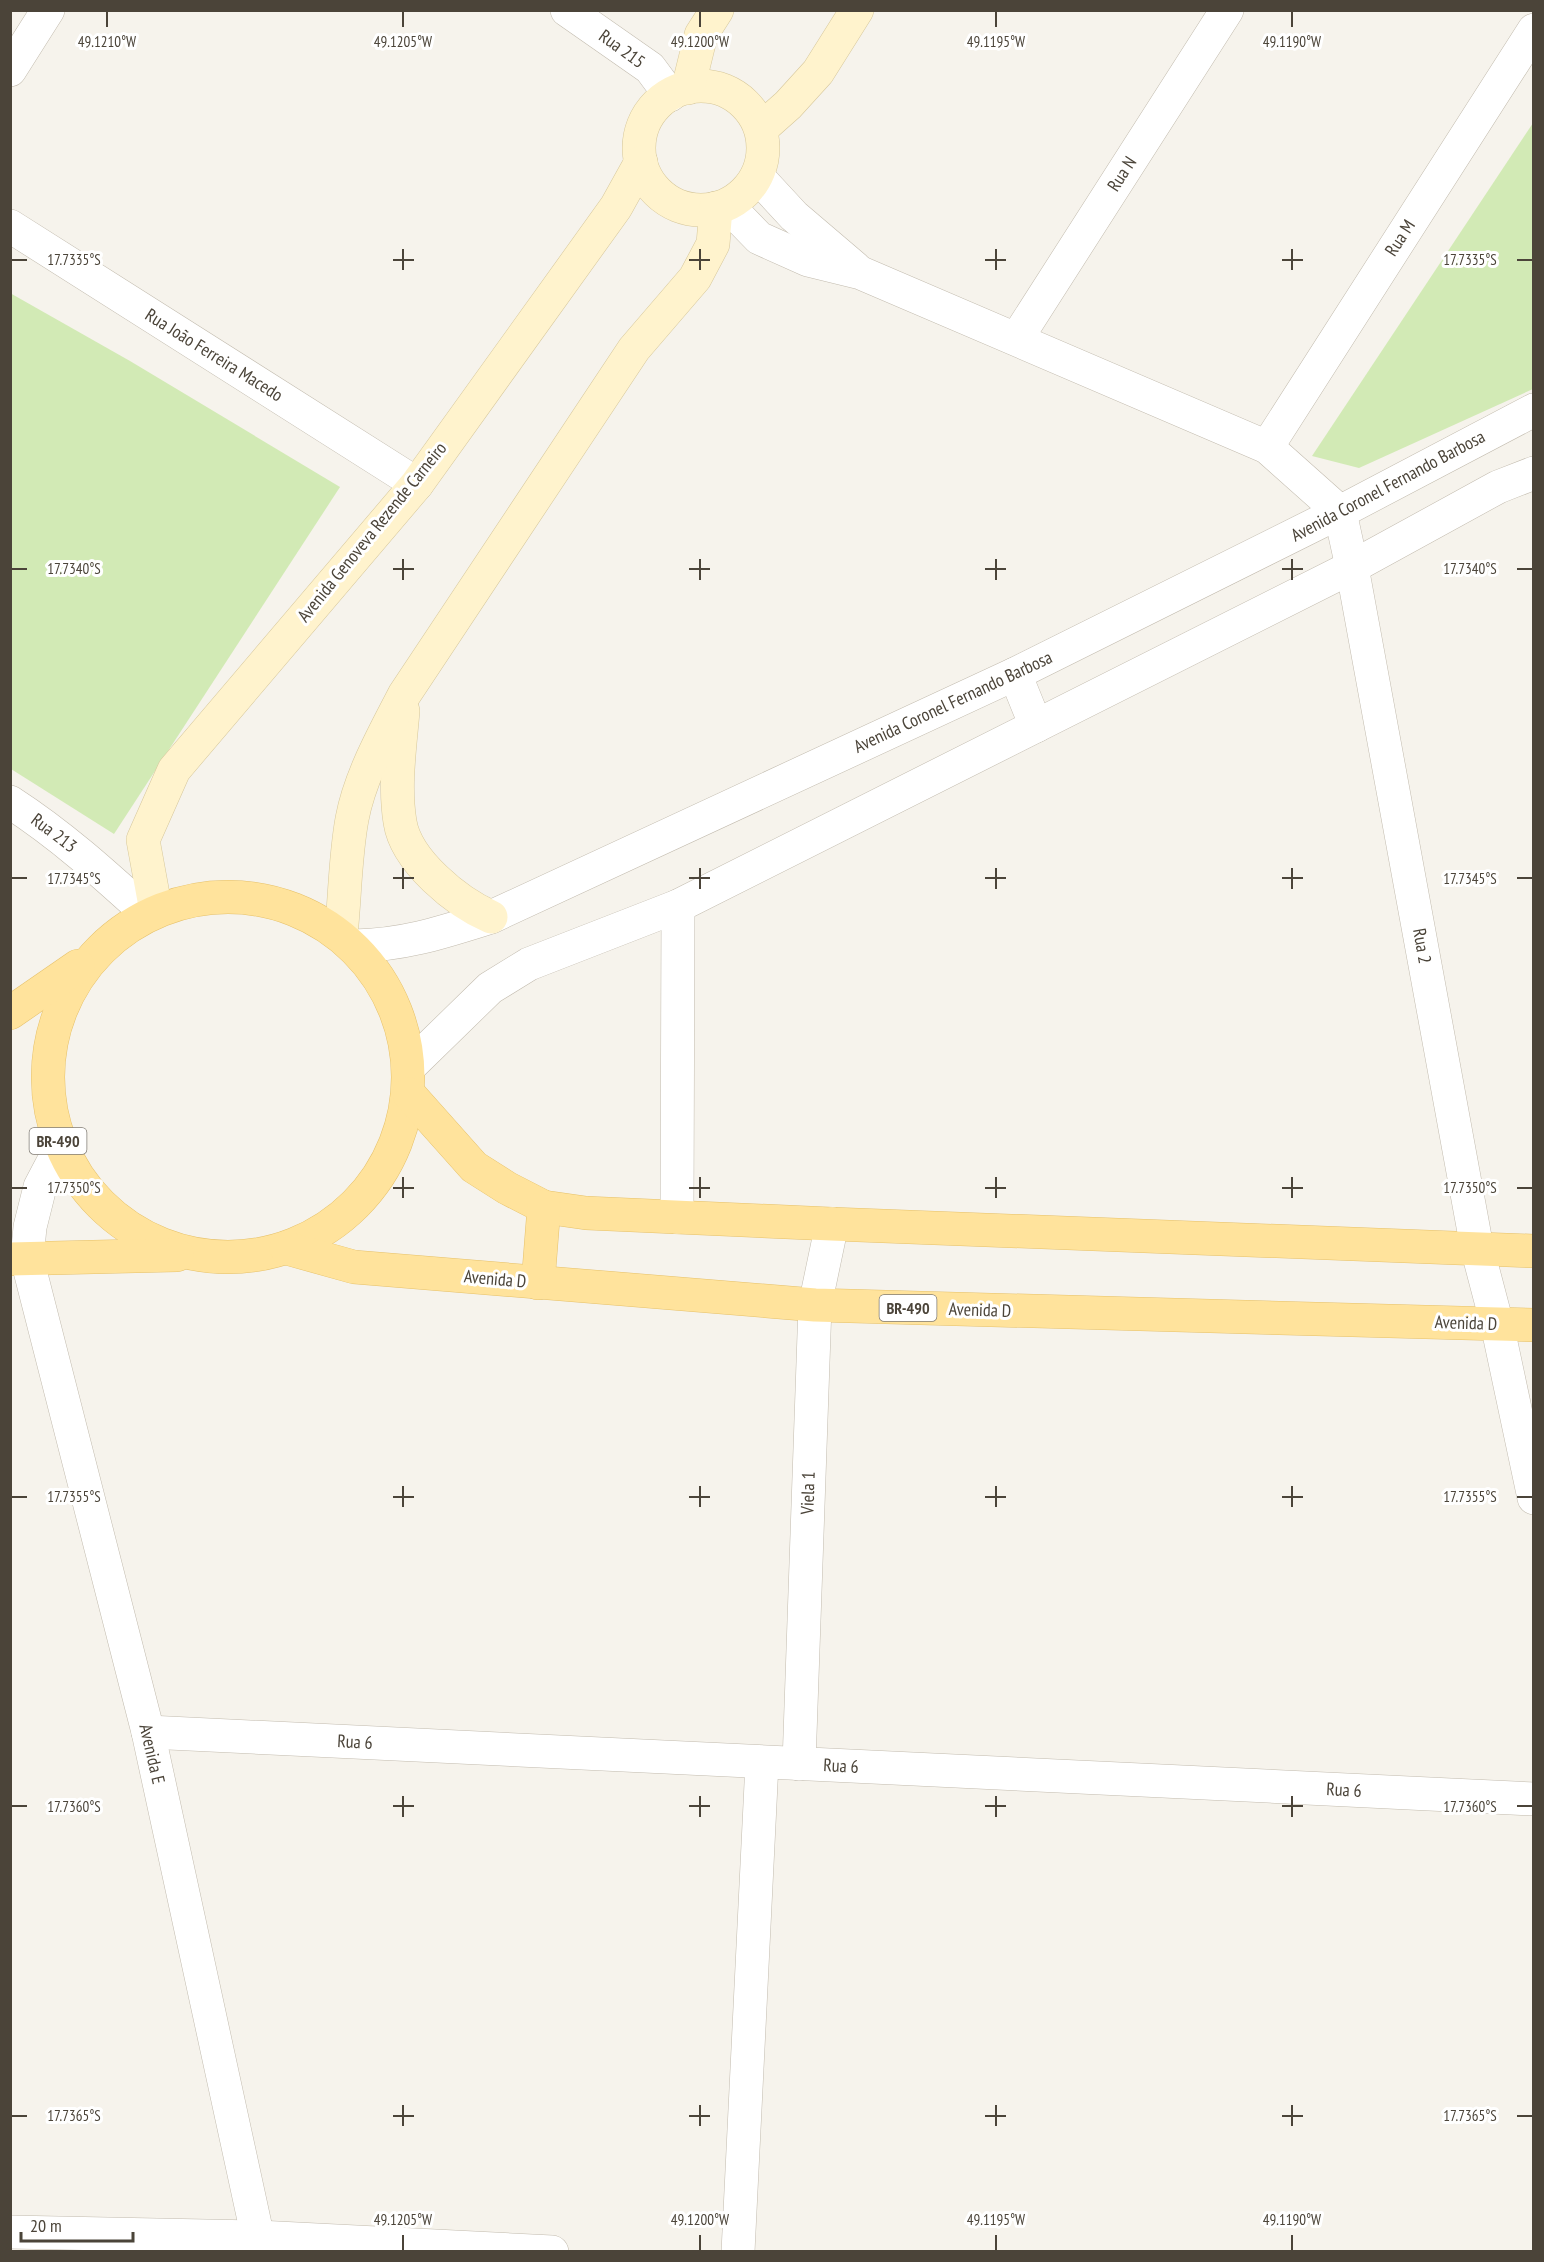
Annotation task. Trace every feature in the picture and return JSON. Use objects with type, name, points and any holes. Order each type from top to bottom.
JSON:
[{"type":"main road","points":[[679,91],[701,35],[717,10]]},
{"type":"main road","points":[[760,129],[788,105],[818,72],[856,10]]},
{"type":"main road","points":[[711,87],[732,94],[749,109],[760,129],[764,153],[757,176],[745,193],[721,207],[691,209],[669,201],[651,184],[641,162],[639,143],[644,124],[654,107],[679,91],[711,87]]},
{"type":"main road","name":"Avenida Genoveva Rezende Carneiro","points":[[152,912],[143,840],[174,770],[417,484],[616,207],[641,162]]},
{"type":"main road","points":[[348,941],[352,819],[381,739],[404,695],[634,350],[695,278],[712,244],[721,207]]},
{"type":"main road","points":[[404,695],[398,800],[400,825],[414,854],[432,876],[474,909],[491,917]]},
{"type":"main road","name":"BR-490","points":[[10,1013],[152,912],[219,896],[284,905],[348,941],[382,982],[401,1022],[409,1080],[400,1134],[382,1172],[357,1204],[324,1230],[286,1248],[194,1254],[19,1259]]},
{"type":"main road","name":"BR-490","points":[[92,956],[68,990],[52,1028],[46,1068],[49,1109],[60,1149],[83,1186],[114,1218],[152,1241],[194,1254]]},
{"type":"main road","points":[[409,1080],[474,1167],[544,1208],[586,1213],[832,1224],[1533,1251]]},
{"type":"main road","points":[[538,1283],[544,1208]]},
{"type":"main road","name":"Avenida D","points":[[286,1248],[354,1268],[814,1305],[1533,1325]]},
{"type":"street","points":[[10,70],[48,10]]},
{"type":"street","name":"Rua 215","points":[[567,10],[679,91]]},
{"type":"street","name":"Rua N","points":[[1017,338],[1227,10]]},
{"type":"street","name":"Rua M","points":[[1267,447],[1533,30]]},
{"type":"street","points":[[757,176],[794,216],[861,273]]},
{"type":"street","points":[[721,207],[759,238],[808,260],[861,273],[1267,447],[1340,512]]},
{"type":"street","name":"Rua João Ferreira Macedo","points":[[10,226],[417,484]]},
{"type":"street","name":"Avenida Coronel Fernando Barbosa","points":[[348,941],[385,946],[420,939],[491,917],[1015,674],[1340,512],[1533,410]]},
{"type":"street","points":[[409,1080],[490,988],[529,964],[678,906],[1352,567],[1498,487],[1533,473]]},
{"type":"street","name":"Rua 2","points":[[1340,512],[1477,1248],[1497,1324],[1533,1498]]},
{"type":"street","points":[[1015,674],[1036,726]]},
{"type":"street","name":"Rua 213","points":[[10,802],[43,823],[152,912]]},
{"type":"street","points":[[677,1217],[678,906]]},
{"type":"street","name":"Avenida E","points":[[60,1149],[40,1187],[19,1259],[148,1732],[259,2244]]},
{"type":"street","name":"Viela 1","points":[[799,1764],[814,1305],[832,1224]]},
{"type":"street","name":"Rua 6","points":[[148,1732],[1533,1799]]},
{"type":"street","points":[[738,2252],[762,1763]]},
{"type":"street","points":[[10,2232],[259,2244],[552,2252]]},
{"type":"green space","points":[[1533,123],[1533,389],[1359,468],[1312,456]]},
{"type":"green space","points":[[10,293],[130,361],[340,487],[114,834],[11,769]]}]
